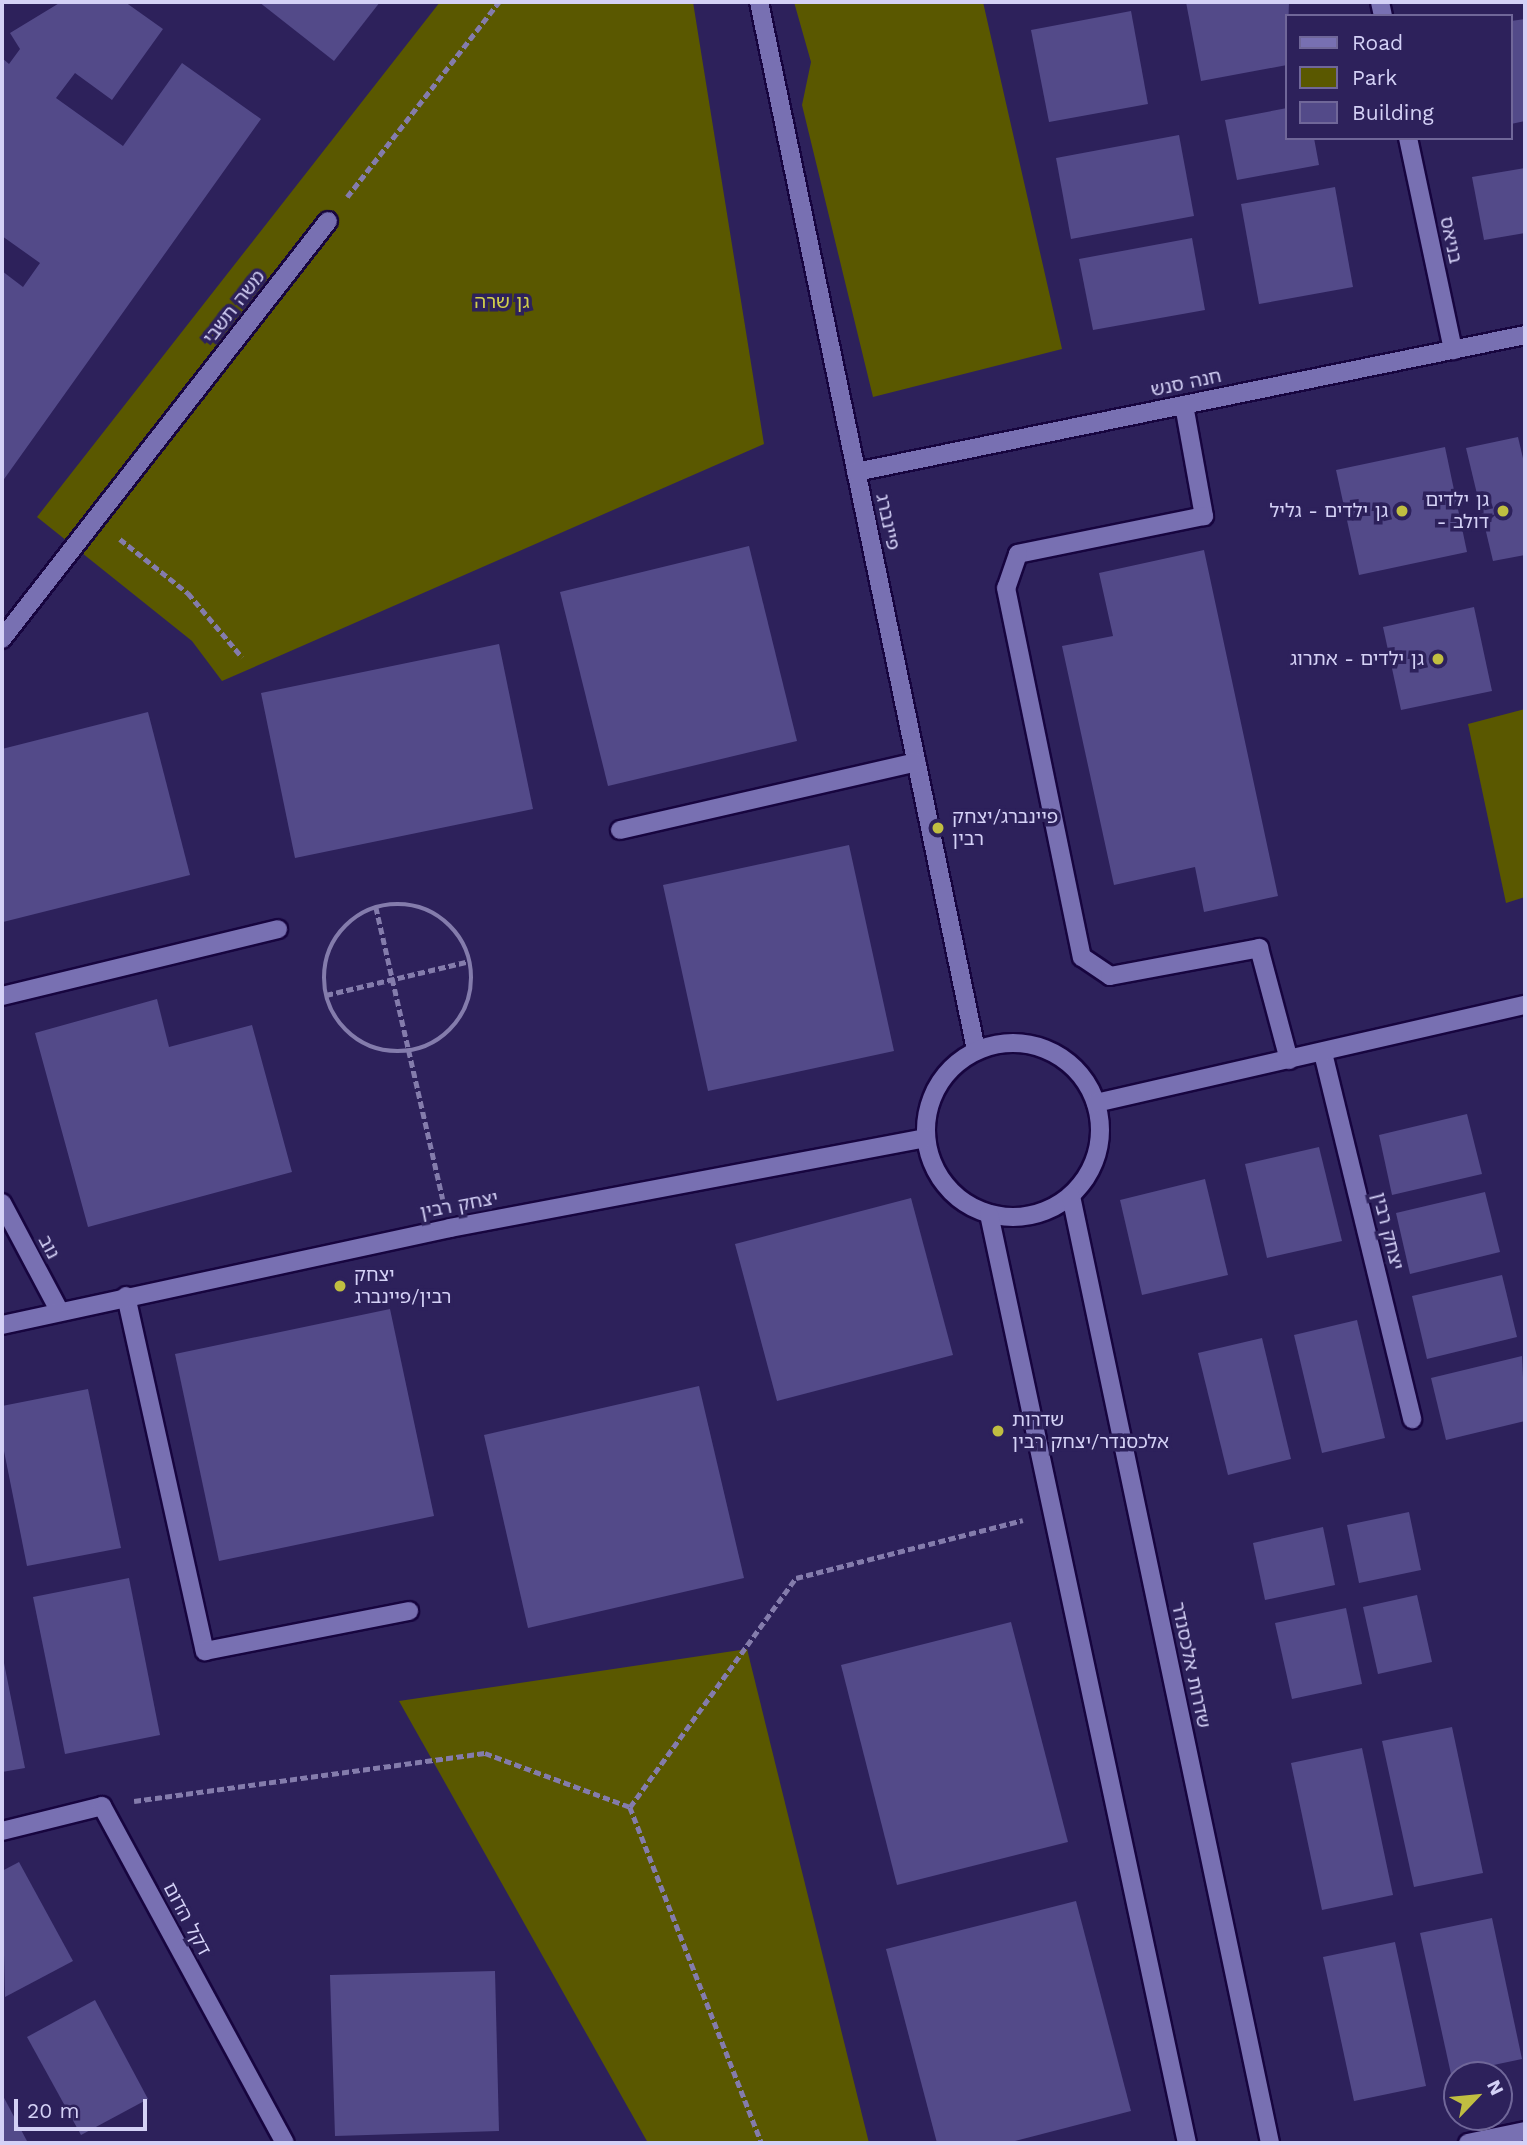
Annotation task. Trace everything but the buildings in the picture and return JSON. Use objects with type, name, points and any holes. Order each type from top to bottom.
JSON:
[{"type":"street","name":"פיינברג","points":[[759,2],[976,1050]]},
{"type":"street","name":"בניאס","points":[[1408,140],[1453,350]]},
{"type":"street","name":"משה תשבי","points":[[2,639],[328,221]]},
{"type":"street","name":"חנה סנש","points":[[856,472],[1525,335]]},
{"type":"street","points":[[1184,405],[1204,516],[1018,554],[1006,588],[1082,957],[1110,976],[1259,948],[1289,1060]]},
{"type":"street","points":[[620,830],[916,762]]},
{"type":"street","points":[[2,996],[278,929]]},
{"type":"street","points":[[1096,1103],[1525,1005]]},
{"type":"street","points":[[1005,1043],[1034,1045],[1052,1053],[1082,1077],[1096,1103],[1100,1128],[1097,1153],[1071,1196],[1047,1211],[1018,1218],[989,1214],[965,1204],[945,1186],[932,1164],[926,1138],[928,1112],[937,1086],[954,1065],[976,1050],[1005,1043]]},
{"type":"street","name":"יצחק רבין","points":[[1324,1052],[1412,1419]]},
{"type":"street","name":"יצחק רבין","points":[[2,1325],[59,1310],[450,1228],[926,1138]]},
{"type":"street","name":"שדרות אלכסנדר","points":[[1071,1196],[1270,2143]]},
{"type":"street","name":"נוב","points":[[2,1203],[59,1310]]},
{"type":"street","points":[[989,1214],[1187,2143]]},
{"type":"street","points":[[127,1296],[205,1651],[409,1611]]},
{"type":"street","points":[[2,1831],[102,1805]]},
{"type":"street","name":"דקל הדום","points":[[102,1805],[285,2143]]},
{"type":"street","points":[[1468,2143],[1525,2131]]},
{"type":"path","points":[[328,221],[499,2]]},
{"type":"path","points":[[95,520],[188,593],[242,657]]},
{"type":"path","points":[[400,904],[434,915],[461,939],[470,961],[472,985],[461,1016],[433,1044],[411,1052],[386,1052],[362,1044],[343,1029],[326,995],[325,958],[336,935],[354,918],[376,907],[400,904]]},
{"type":"path","points":[[376,907],[450,1228]]},
{"type":"path","points":[[326,995],[470,961]]},
{"type":"path","points":[[630,1807],[796,1578],[1052,1513]]},
{"type":"path","points":[[102,1805],[485,1753],[630,1807],[762,2143]]},
{"type":"green space","name":"גן שרה","points":[[440,2],[693,2],[764,444],[222,681],[192,641],[37,517]]},
{"type":"green space","points":[[794,2],[983,2],[1062,349],[873,397],[802,105],[811,62]]},
{"type":"green space","points":[[1525,709],[1525,897],[1506,903],[1468,724]]},
{"type":"green space","points":[[747,1649],[869,2143],[648,2143],[399,1701]]},
{"type":"place","name":"גן ילדים - גליל","points":[[1402,511]]},
{"type":"place","name":"גן ילדים - דולב","points":[[1503,511]]},
{"type":"place","name":"גן ילדים - אתרוג","points":[[1438,659]]},
{"type":"place","name":"פיינברג/יצחק רבין","points":[[938,828]]},
{"type":"place","name":"יצחק רבין/פיינברג","points":[[340,1286]]},
{"type":"place","name":"שדרות אלכסנדר/יצחק רבין","points":[[998,1431]]}]
